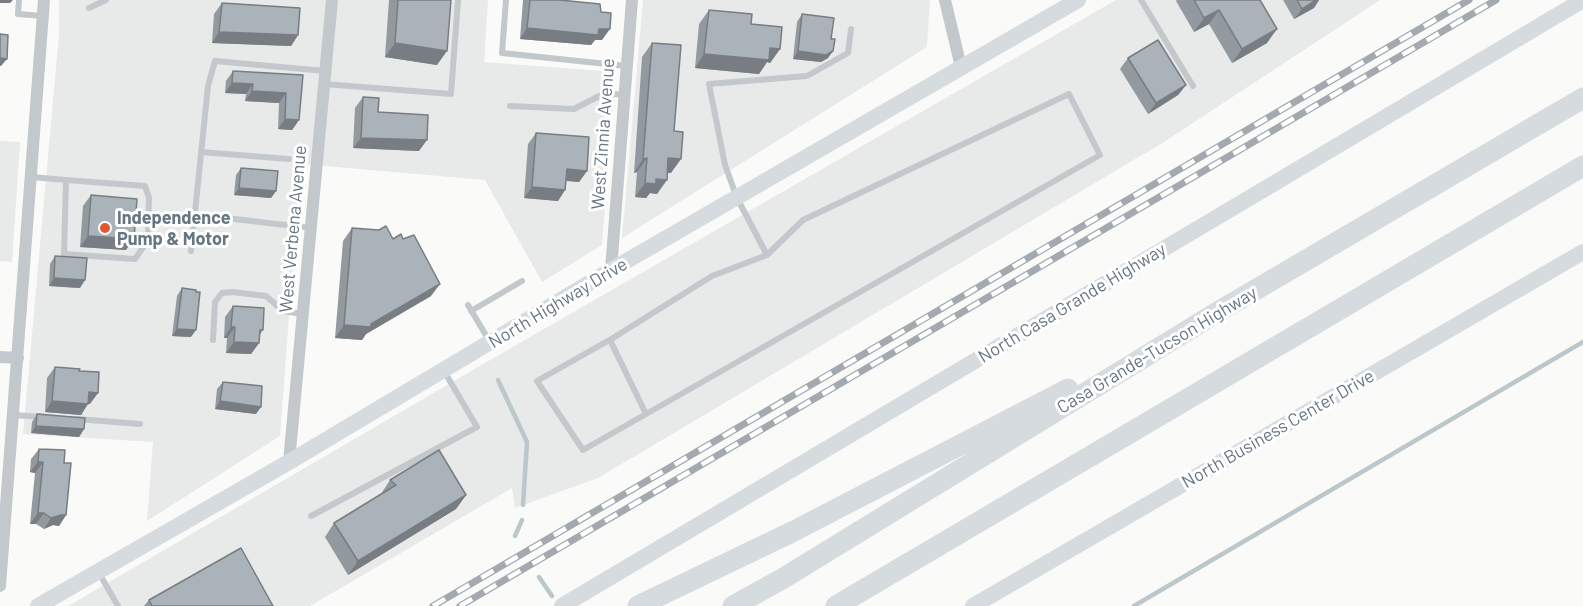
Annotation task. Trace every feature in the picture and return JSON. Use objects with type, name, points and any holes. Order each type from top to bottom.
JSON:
[{"type":"highway","name":"Casa Grande-Tucson Highway","points":[[733,606],[782,579],[1174,338],[1583,98]]},
{"type":"highway","points":[[838,606],[1583,166]]},
{"type":"highway","points":[[638,606],[792,532],[1044,401],[1174,338]]},
{"type":"main road","name":"North Highway Drive","points":[[38,606],[289,462],[611,270],[1077,0]]},
{"type":"main road","name":"North Casa Grande Highway","points":[[562,606],[1583,0]]},
{"type":"main road","name":"North Business Center Drive","points":[[973,606],[1583,252]]},
{"type":"street","points":[[0,586],[3,489],[18,358],[44,0]]},
{"type":"street","name":"West Verbena Avenue","points":[[289,462],[332,0]]},
{"type":"street","name":"West Zinnia Avenue","points":[[611,270],[632,0]]},
{"type":"street","points":[[945,0],[961,67]]},
{"type":"street","points":[[0,357],[18,358]]},
{"type":"lane","points":[[19,0],[18,14],[43,16]]},
{"type":"lane","points":[[88,8],[106,0]]},
{"type":"lane","points":[[191,251],[208,86],[215,62],[452,94],[458,0]]},
{"type":"lane","points":[[506,0],[502,53],[626,66]]},
{"type":"lane","points":[[1141,0],[1193,86]]},
{"type":"lane","points":[[767,255],[737,198],[725,165],[709,84],[807,76],[848,53],[851,29]]},
{"type":"lane","points":[[510,106],[574,109],[604,93],[624,94]]},
{"type":"lane","points":[[1069,94],[1100,155],[583,450],[537,381],[610,340],[712,276],[767,255],[803,220],[1069,94]]},
{"type":"lane","points":[[201,152],[289,159]]},
{"type":"lane","points":[[31,177],[145,186],[149,198],[148,240],[135,259],[64,254],[66,180]]},
{"type":"lane","points":[[226,218],[311,228]]},
{"type":"lane","points":[[490,343],[469,308],[522,281]]},
{"type":"lane","points":[[213,340],[215,302],[222,293],[266,296],[283,311],[303,314]]},
{"type":"lane","points":[[610,340],[646,414]]},
{"type":"lane","points":[[311,516],[477,427],[444,370]]},
{"type":"lane","points":[[13,415],[53,418]]},
{"type":"lane","points":[[75,419],[140,424]]},
{"type":"lane","points":[[98,572],[118,606]]},
{"type":"shaded area","points":[[59,0],[488,0],[484,62],[616,72],[602,245],[542,282],[485,180],[302,164],[280,436],[147,521],[153,442],[23,434],[59,34]]},
{"type":"shaded area","points":[[643,0],[930,0],[927,47],[622,238]]},
{"type":"shaded area","points":[[1116,0],[1380,0],[1164,142],[598,478],[515,508],[512,488],[310,606],[68,606],[478,367]]},
{"type":"shaded area","points":[[0,141],[20,142],[12,262],[0,261]]},
{"type":"building","points":[[398,0],[451,0],[447,51],[395,43]]},
{"type":"building","points":[[530,0],[600,4],[601,12],[611,13],[610,29],[599,29],[598,35],[527,28]]},
{"type":"building","points":[[1194,0],[1260,0],[1277,29],[1242,49],[1219,10],[1204,18]]},
{"type":"building","points":[[1297,0],[1316,0],[1302,9]]},
{"type":"building","points":[[222,3],[300,8],[298,35],[219,32]]},
{"type":"building","points":[[709,10],[752,14],[751,24],[782,27],[780,49],[770,48],[769,60],[704,54]]},
{"type":"building","points":[[802,14],[834,18],[831,39],[835,39],[833,51],[826,55],[798,51]]},
{"type":"building","points":[[0,34],[8,35],[7,59],[0,58]]},
{"type":"building","points":[[1158,40],[1186,85],[1156,103],[1128,58]]},
{"type":"building","points":[[652,43],[681,45],[674,131],[683,132],[681,159],[668,158],[667,180],[656,179],[656,184],[645,183],[647,158],[643,159]]},
{"type":"building","points":[[233,71],[303,75],[299,120],[285,119],[286,93],[252,91],[253,84],[232,83]]},
{"type":"building","points":[[363,97],[379,98],[378,112],[428,115],[427,140],[361,138]]},
{"type":"building","points":[[536,133],[589,137],[587,171],[567,169],[565,190],[532,187]]},
{"type":"building","points":[[241,168],[278,171],[276,191],[239,188]]},
{"type":"building","name":"Independence Pump & Motor","points":[[91,195],[137,199],[134,239],[88,236]]},
{"type":"building","points":[[386,226],[393,239],[401,234],[403,239],[414,235],[440,284],[371,324],[371,327],[344,325],[352,228],[379,230]]},
{"type":"building","points":[[55,256],[87,258],[85,280],[54,278]]},
{"type":"building","points":[[182,288],[200,292],[196,330],[177,329]]},
{"type":"building","points":[[233,306],[264,308],[263,330],[260,330],[259,343],[234,342],[235,327],[231,327]]},
{"type":"building","points":[[55,367],[99,372],[98,393],[89,392],[88,404],[52,401]]},
{"type":"building","points":[[223,382],[262,386],[261,407],[220,401]]},
{"type":"building","points":[[37,414],[85,418],[84,429],[36,426]]},
{"type":"building","points":[[39,449],[65,450],[64,463],[71,463],[66,515],[51,518],[44,513],[38,513],[43,462],[38,462]]},
{"type":"building","points":[[439,450],[466,495],[358,561],[334,523],[396,485],[390,480]]},
{"type":"building","points":[[241,548],[273,606],[152,606],[149,600]]},
{"type":"waterway","points":[[1134,606],[1583,342]]},
{"type":"waterway","points":[[498,380],[527,442],[523,505]]},
{"type":"waterway","points":[[515,536],[522,520]]},
{"type":"waterway","points":[[539,577],[552,596]]},
{"type":"railway","points":[[433,606],[1469,0]]},
{"type":"railway","points":[[460,606],[1496,0]]},
{"type":"place","name":"Independence Pump & Motor","points":[[105,228]]}]
